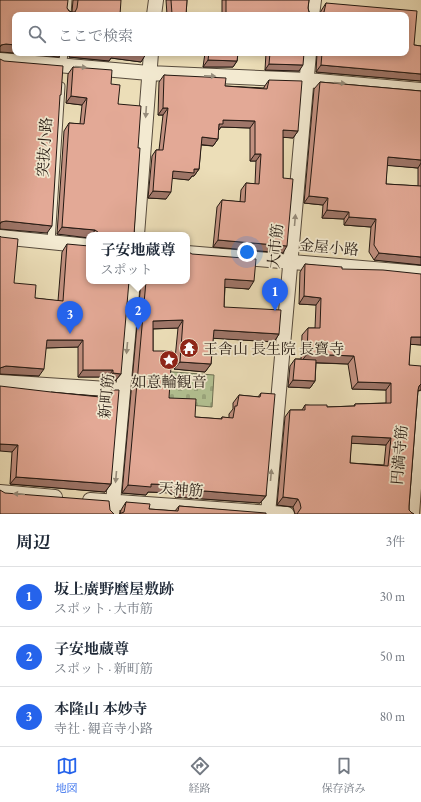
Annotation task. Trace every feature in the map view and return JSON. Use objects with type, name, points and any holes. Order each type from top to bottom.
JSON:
[{"type":"street","points":[[154,12],[156,0]]},
{"type":"street","points":[[312,12],[314,0]]},
{"type":"street","points":[[137,232],[151,56]]},
{"type":"street","name":"大市筋","points":[[268,513],[309,56]]},
{"type":"street","points":[[0,60],[62,68],[307,80],[421,90]]},
{"type":"street","points":[[0,237],[86,246]]},
{"type":"street","name":"金屋小路","points":[[190,253],[421,272]]},
{"type":"street","name":"新町筋","points":[[113,508],[133,284]]},
{"type":"street","points":[[0,382],[124,390]]},
{"type":"street","name":"円満寺筋","points":[[412,514],[421,398]]},
{"type":"street","name":"天神筋","points":[[0,492],[72,498],[113,508],[287,514]]},
{"type":"lane","points":[[67,12],[68,0]]},
{"type":"lane","name":"突抜小路","points":[[51,242],[62,68]]},
{"type":"green space","points":[[160,371],[214,375],[212,407],[166,403]]},
{"type":"building","points":[[0,0],[68,0],[67,8],[72,12],[12,12],[12,45],[6,44],[1,45],[0,47]]},
{"type":"building","points":[[78,0],[121,0],[120,12],[75,12]]},
{"type":"building","points":[[171,0],[187,0],[186,12],[172,12]]},
{"type":"building","points":[[226,0],[309,0],[309,12],[226,12]]},
{"type":"building","points":[[326,3],[417,11],[414,45],[421,46],[421,74],[321,65],[322,56],[409,56],[409,12],[324,12]]},
{"type":"building","points":[[209,56],[238,56],[237,61],[208,60]]},
{"type":"building","points":[[270,56],[304,56],[303,65],[269,64]]},
{"type":"building","points":[[0,59],[4,61],[63,66],[52,226],[6,221],[1,222],[0,224]]},
{"type":"building","points":[[73,67],[112,70],[111,84],[120,85],[118,104],[141,106],[138,148],[140,148],[134,232],[98,232],[95,230],[62,227],[69,123],[84,124],[87,98],[71,96]]},
{"type":"building","points":[[164,75],[226,78],[225,86],[267,89],[269,80],[302,81],[298,131],[283,130],[283,178],[293,179],[287,246],[218,240],[222,200],[245,202],[246,183],[259,184],[261,154],[255,154],[255,121],[223,120],[223,124],[219,124],[218,139],[202,137],[199,169],[194,169],[194,173],[173,171],[171,192],[153,191],[156,150],[163,150],[168,108],[163,108]]},
{"type":"building","points":[[320,82],[421,91],[421,160],[388,157],[386,184],[421,186],[421,257],[379,253],[374,245],[376,219],[349,217],[349,212],[327,210],[328,198],[309,196]]},
{"type":"building","points":[[0,236],[18,239],[14,283],[36,285],[35,298],[63,301],[67,244],[86,246],[86,284],[129,284],[121,374],[113,373],[113,370],[83,370],[83,340],[47,340],[44,369],[6,366],[0,368]]},
{"type":"building","points":[[190,253],[256,259],[254,281],[225,279],[224,307],[281,310],[279,334],[214,330],[211,364],[180,362],[183,320],[153,321],[153,351],[172,351],[169,398],[196,399],[195,417],[222,419],[222,417],[233,418],[239,395],[260,397],[261,393],[275,394],[266,496],[180,489],[180,485],[151,484],[151,487],[128,485],[146,284],[190,284]]},
{"type":"building","points":[[305,264],[342,267],[342,269],[383,270],[421,274],[421,337],[411,337],[409,365],[421,366],[421,384],[418,390],[409,506],[409,510],[414,514],[297,514],[301,508],[298,499],[283,497],[290,410],[305,410],[305,405],[327,405],[327,407],[355,406],[355,404],[391,403],[391,383],[358,382],[354,356],[307,354],[308,328],[320,328],[321,298],[304,296]],"holes":[[[352,436],[391,438],[388,466],[350,463]]]},
{"type":"building","points":[[295,359],[316,360],[315,381],[293,380]]},
{"type":"building","points":[[0,386],[110,398],[111,390],[119,390],[111,484],[16,477],[18,445],[0,444]]},
{"type":"building","points":[[0,490],[5,493],[109,501],[110,510],[114,514],[0,514]]},
{"type":"building","points":[[126,502],[150,504],[149,509],[178,511],[179,506],[266,514],[119,514],[124,512]]},
{"type":"place","name":"坂上廣野麿屋敷跡","points":[[275,311]]},
{"type":"place","name":"子安地蔵尊","points":[[138,330]]},
{"type":"place","name":"本隆山 本妙寺","points":[[70,334]]},
{"type":"place","name":"王舎山 長生院 長寶寺","points":[[189,348]]},
{"type":"place","name":"如意輪観音","points":[[169,360]]}]
